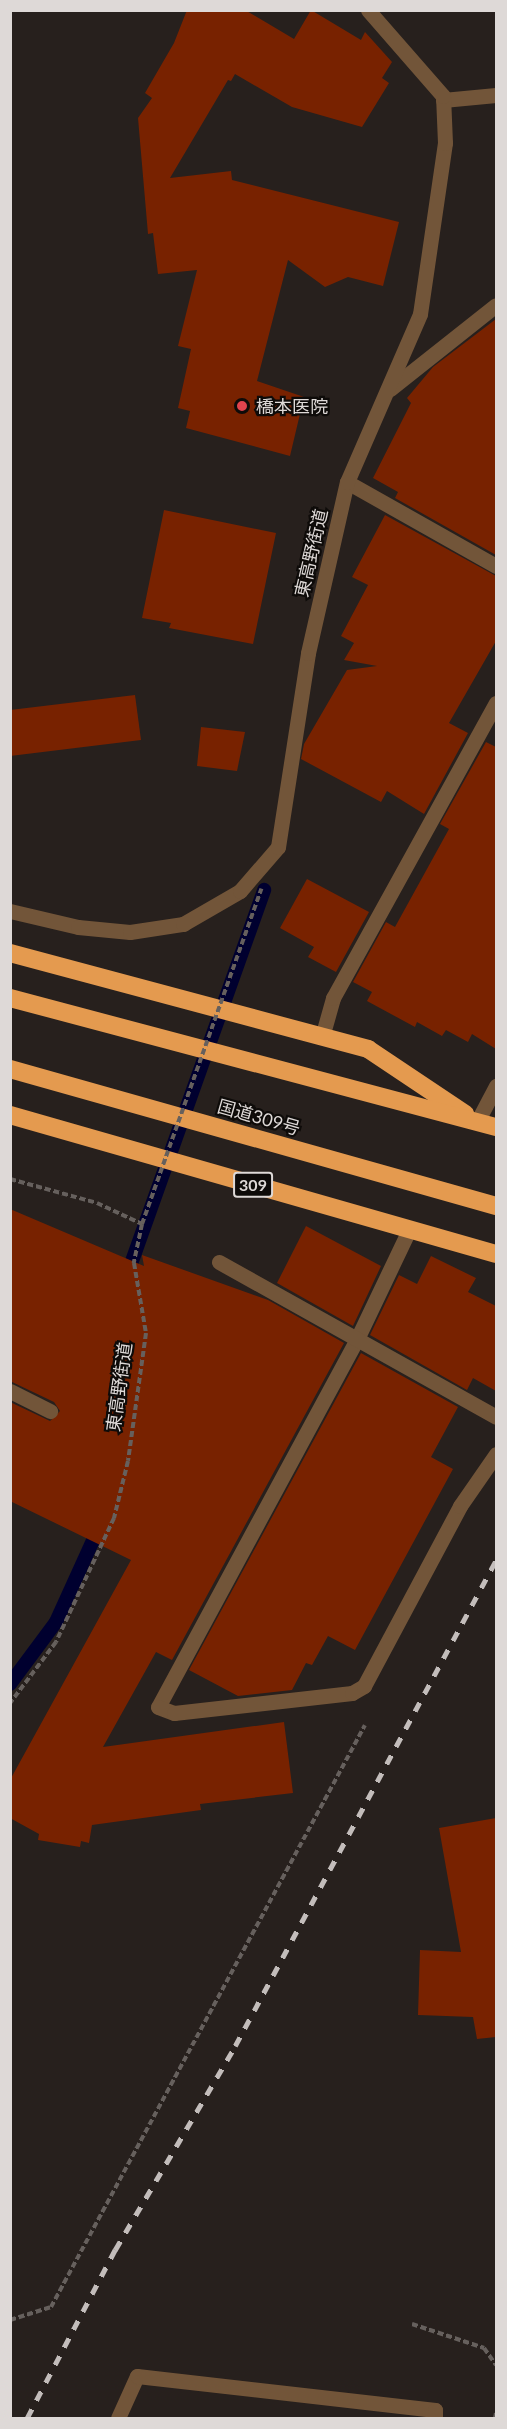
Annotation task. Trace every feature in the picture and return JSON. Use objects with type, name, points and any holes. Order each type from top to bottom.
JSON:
[{"type":"highway","points":[[10,953],[368,1049],[477,1122]]},
{"type":"highway","points":[[10,998],[496,1127]]},
{"type":"highway","name":"国道309号","points":[[10,1069],[496,1206]]},
{"type":"highway","name":"309","points":[[10,1115],[496,1254]]},
{"type":"street","points":[[368,10],[443,100],[445,144],[420,314],[388,391]]},
{"type":"street","points":[[443,100],[496,95]]},
{"type":"street","name":"東高野街道","points":[[10,911],[78,927],[130,932],[183,924],[240,891],[278,847],[308,653],[347,482],[388,391],[496,305]]},
{"type":"street","points":[[347,482],[496,566]]},
{"type":"street","points":[[322,1037],[333,998],[496,703]]},
{"type":"street","points":[[477,1122],[496,1086]]},
{"type":"street","points":[[409,1230],[357,1339],[158,1707],[174,1713],[352,1693],[364,1686],[460,1506],[496,1454]]},
{"type":"street","points":[[219,1262],[496,1417]]},
{"type":"street","points":[[10,1391],[50,1411]]},
{"type":"street","points":[[117,2418],[138,2376],[435,2410],[435,2418]]},
{"type":"path","name":"東高野街道","points":[[10,1703],[56,1642],[114,1518],[128,1461],[146,1333],[134,1263],[142,1224],[261,889]]},
{"type":"path","points":[[10,1179],[97,1203],[142,1224]]},
{"type":"path","points":[[10,2320],[51,2307],[374,1707],[372,1695],[364,1686]]},
{"type":"path","points":[[412,2324],[484,2348],[496,2366]]},
{"type":"path","points":[[495,2418],[496,2413]]},
{"type":"building","points":[[187,10],[245,10],[294,39],[311,10],[361,40],[365,32],[392,62],[382,78],[389,83],[362,127],[292,107],[235,74],[231,81],[228,80],[170,178],[231,171],[232,180],[399,222],[383,286],[348,277],[325,287],[288,260],[257,381],[304,397],[290,456],[186,428],[190,411],[178,408],[191,349],[178,346],[197,270],[158,274],[153,233],[148,234],[138,118],[152,98],[145,93],[174,43]]},
{"type":"building","points":[[496,319],[496,555],[395,498],[398,492],[373,478],[411,403],[407,398],[433,367]]},
{"type":"building","points":[[164,510],[276,533],[253,644],[169,628],[171,623],[142,618]]},
{"type":"building","points":[[385,515],[496,576],[496,641],[449,723],[468,733],[424,814],[387,791],[381,802],[301,759],[304,744],[347,670],[377,666],[344,660],[354,643],[341,636],[368,585],[352,577]]},
{"type":"building","points":[[135,695],[141,740],[10,756],[10,710]]},
{"type":"building","points":[[201,727],[245,732],[237,771],[197,766]]},
{"type":"building","points":[[486,742],[496,747],[496,1049],[472,1034],[468,1042],[446,1030],[442,1036],[417,1022],[415,1027],[367,1001],[372,992],[353,982],[386,922],[395,927],[449,829],[440,824]]},
{"type":"building","points":[[307,879],[369,912],[336,972],[308,957],[314,947],[280,928]]},
{"type":"building","points":[[10,1209],[144,1266],[142,1255],[268,1300],[344,1343],[172,1660],[156,1652],[103,1747],[284,1722],[293,1793],[200,1804],[201,1810],[92,1825],[89,1843],[81,1841],[80,1847],[38,1840],[39,1834],[10,1818],[10,1780],[131,1560],[10,1501],[10,1402],[50,1421],[60,1411],[54,1402],[10,1381]]},
{"type":"building","points":[[306,1226],[381,1266],[353,1326],[277,1283]]},
{"type":"building","points":[[431,1256],[476,1278],[468,1292],[496,1306],[496,1391],[473,1378],[467,1390],[370,1335],[399,1275],[417,1284]]},
{"type":"building","points":[[361,1353],[458,1407],[431,1457],[453,1469],[355,1650],[328,1636],[312,1665],[306,1663],[292,1690],[238,1696],[189,1670]]},
{"type":"building","points":[[496,1818],[496,2037],[477,2039],[473,2017],[418,2015],[420,1950],[461,1952],[439,1828]]},
{"type":"waterway","points":[[126,1278],[264,890]]},
{"type":"waterway","points":[[10,1684],[56,1622],[100,1525]]},
{"type":"railway","points":[[27,2418],[115,2250],[235,2046],[496,1560]]},
{"type":"place","name":"橋本医院","points":[[242,406]]}]
